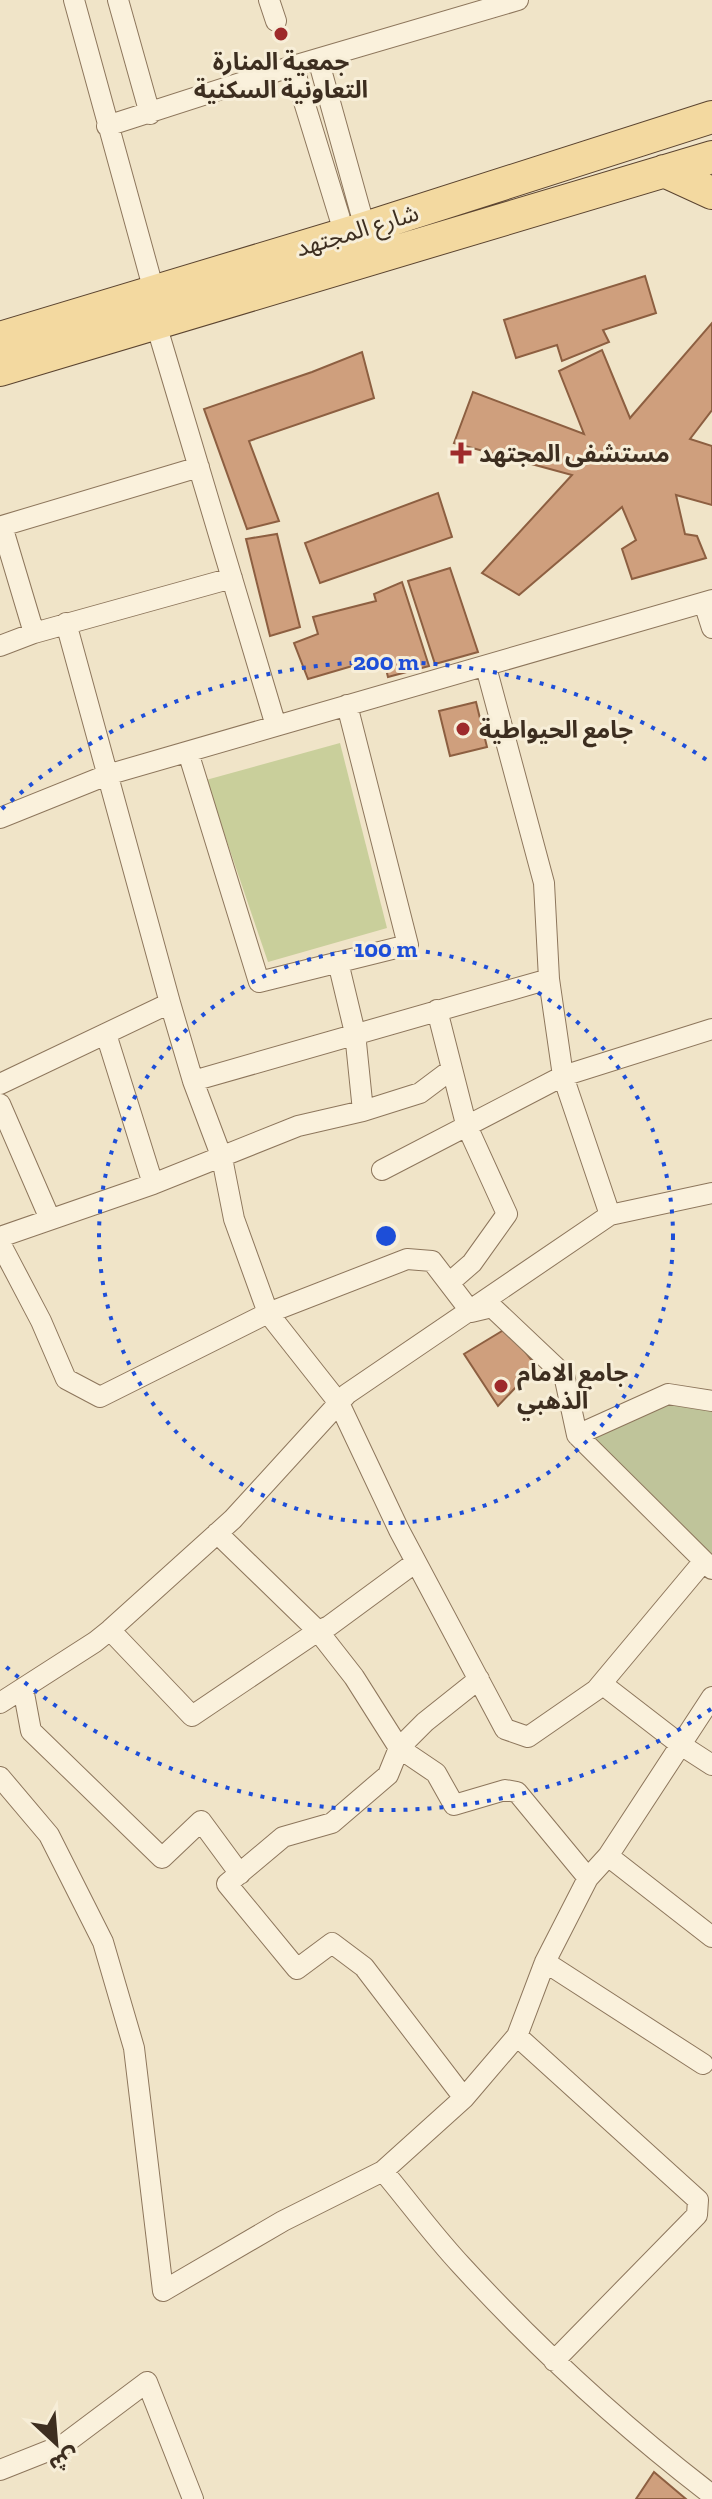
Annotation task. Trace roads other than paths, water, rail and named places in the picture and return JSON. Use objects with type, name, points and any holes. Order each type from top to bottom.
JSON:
[{"type":"main road","name":"شارع المجتهد","points":[[0,338],[355,232],[712,117]]},
{"type":"main road","name":"شارع المجتهد","points":[[0,370],[712,157]]},
{"type":"main road","points":[[664,171],[712,193]]},
{"type":"street","points":[[74,0],[154,291]]},
{"type":"street","points":[[118,0],[150,114]]},
{"type":"street","points":[[269,0],[276,21]]},
{"type":"street","points":[[107,126],[293,66],[518,0]]},
{"type":"street","points":[[318,59],[355,232]]},
{"type":"street","points":[[293,66],[355,232]]},
{"type":"street","points":[[156,324],[276,726]]},
{"type":"street","points":[[34,633],[2,526],[199,467]]},
{"type":"street","points":[[0,646],[66,623],[232,578]]},
{"type":"street","points":[[0,818],[107,775],[708,601],[712,628]]},
{"type":"street","points":[[66,623],[170,1003],[193,1081],[222,1158],[234,1219],[268,1313],[339,1403],[416,1562],[505,1729],[528,1737],[602,1684],[708,1566],[577,1435],[564,1375],[492,1307],[471,1312]]},
{"type":"street","points":[[486,667],[544,883],[549,979],[563,1076],[610,1215]]},
{"type":"street","points":[[188,752],[259,982],[408,945],[347,705]]},
{"type":"street","points":[[338,962],[355,1033],[363,1111]]},
{"type":"street","points":[[193,1081],[549,979]]},
{"type":"street","points":[[0,1084],[170,1003]]},
{"type":"street","points":[[437,1010],[466,1124],[507,1214],[472,1263],[449,1283]]},
{"type":"street","points":[[382,1170],[563,1076],[712,1029]]},
{"type":"street","points":[[106,1034],[153,1184]]},
{"type":"street","points":[[452,1069],[420,1093],[363,1111],[298,1126],[222,1158],[0,1240],[66,1379],[100,1397],[268,1313],[407,1259],[432,1261],[471,1312]]},
{"type":"street","points":[[0,1104],[50,1219]]},
{"type":"street","points":[[240,1874],[201,1821],[162,1858],[31,1731],[7,1693],[95,1642],[110,1630],[233,1519],[347,1394],[610,1215],[712,1193]]},
{"type":"street","points":[[577,1435],[668,1394],[712,1401]]},
{"type":"street","points":[[217,1533],[318,1631],[354,1677],[399,1748],[436,1773],[454,1805],[505,1790],[517,1792],[588,1878]]},
{"type":"street","points":[[110,1630],[192,1716],[329,1626],[416,1562]]},
{"type":"street","points":[[464,2098],[364,1967],[332,1943],[297,1969],[227,1884],[283,1837],[332,1823],[388,1775],[399,1748],[425,1722],[479,1679]]},
{"type":"street","points":[[602,1684],[712,1765]]},
{"type":"street","points":[[0,1777],[49,1835],[103,1942],[134,2048],[163,2291],[283,2221],[383,2171],[464,2098],[517,2036],[545,1962],[588,1878],[608,1856],[712,1697]]},
{"type":"street","points":[[608,1856],[712,1937]]},
{"type":"street","points":[[545,1962],[703,2064]]},
{"type":"street","points":[[517,2036],[698,2200],[697,2215],[554,2361]]},
{"type":"street","points":[[383,2171],[459,2263],[554,2361],[668,2462],[712,2495]]},
{"type":"street","points":[[0,2470],[63,2445],[147,2382],[193,2499]]},
{"type":"place","name":"جمعية المنارة التعاونية السكنية","points":[[281,34]]},
{"type":"place","name":"مستشفى المجتهد","points":[[461,453]]},
{"type":"place","name":"جامع الحيواطية","points":[[463,729]]},
{"type":"place","name":"جامع الامام الذهبي","points":[[501,1386]]}]
